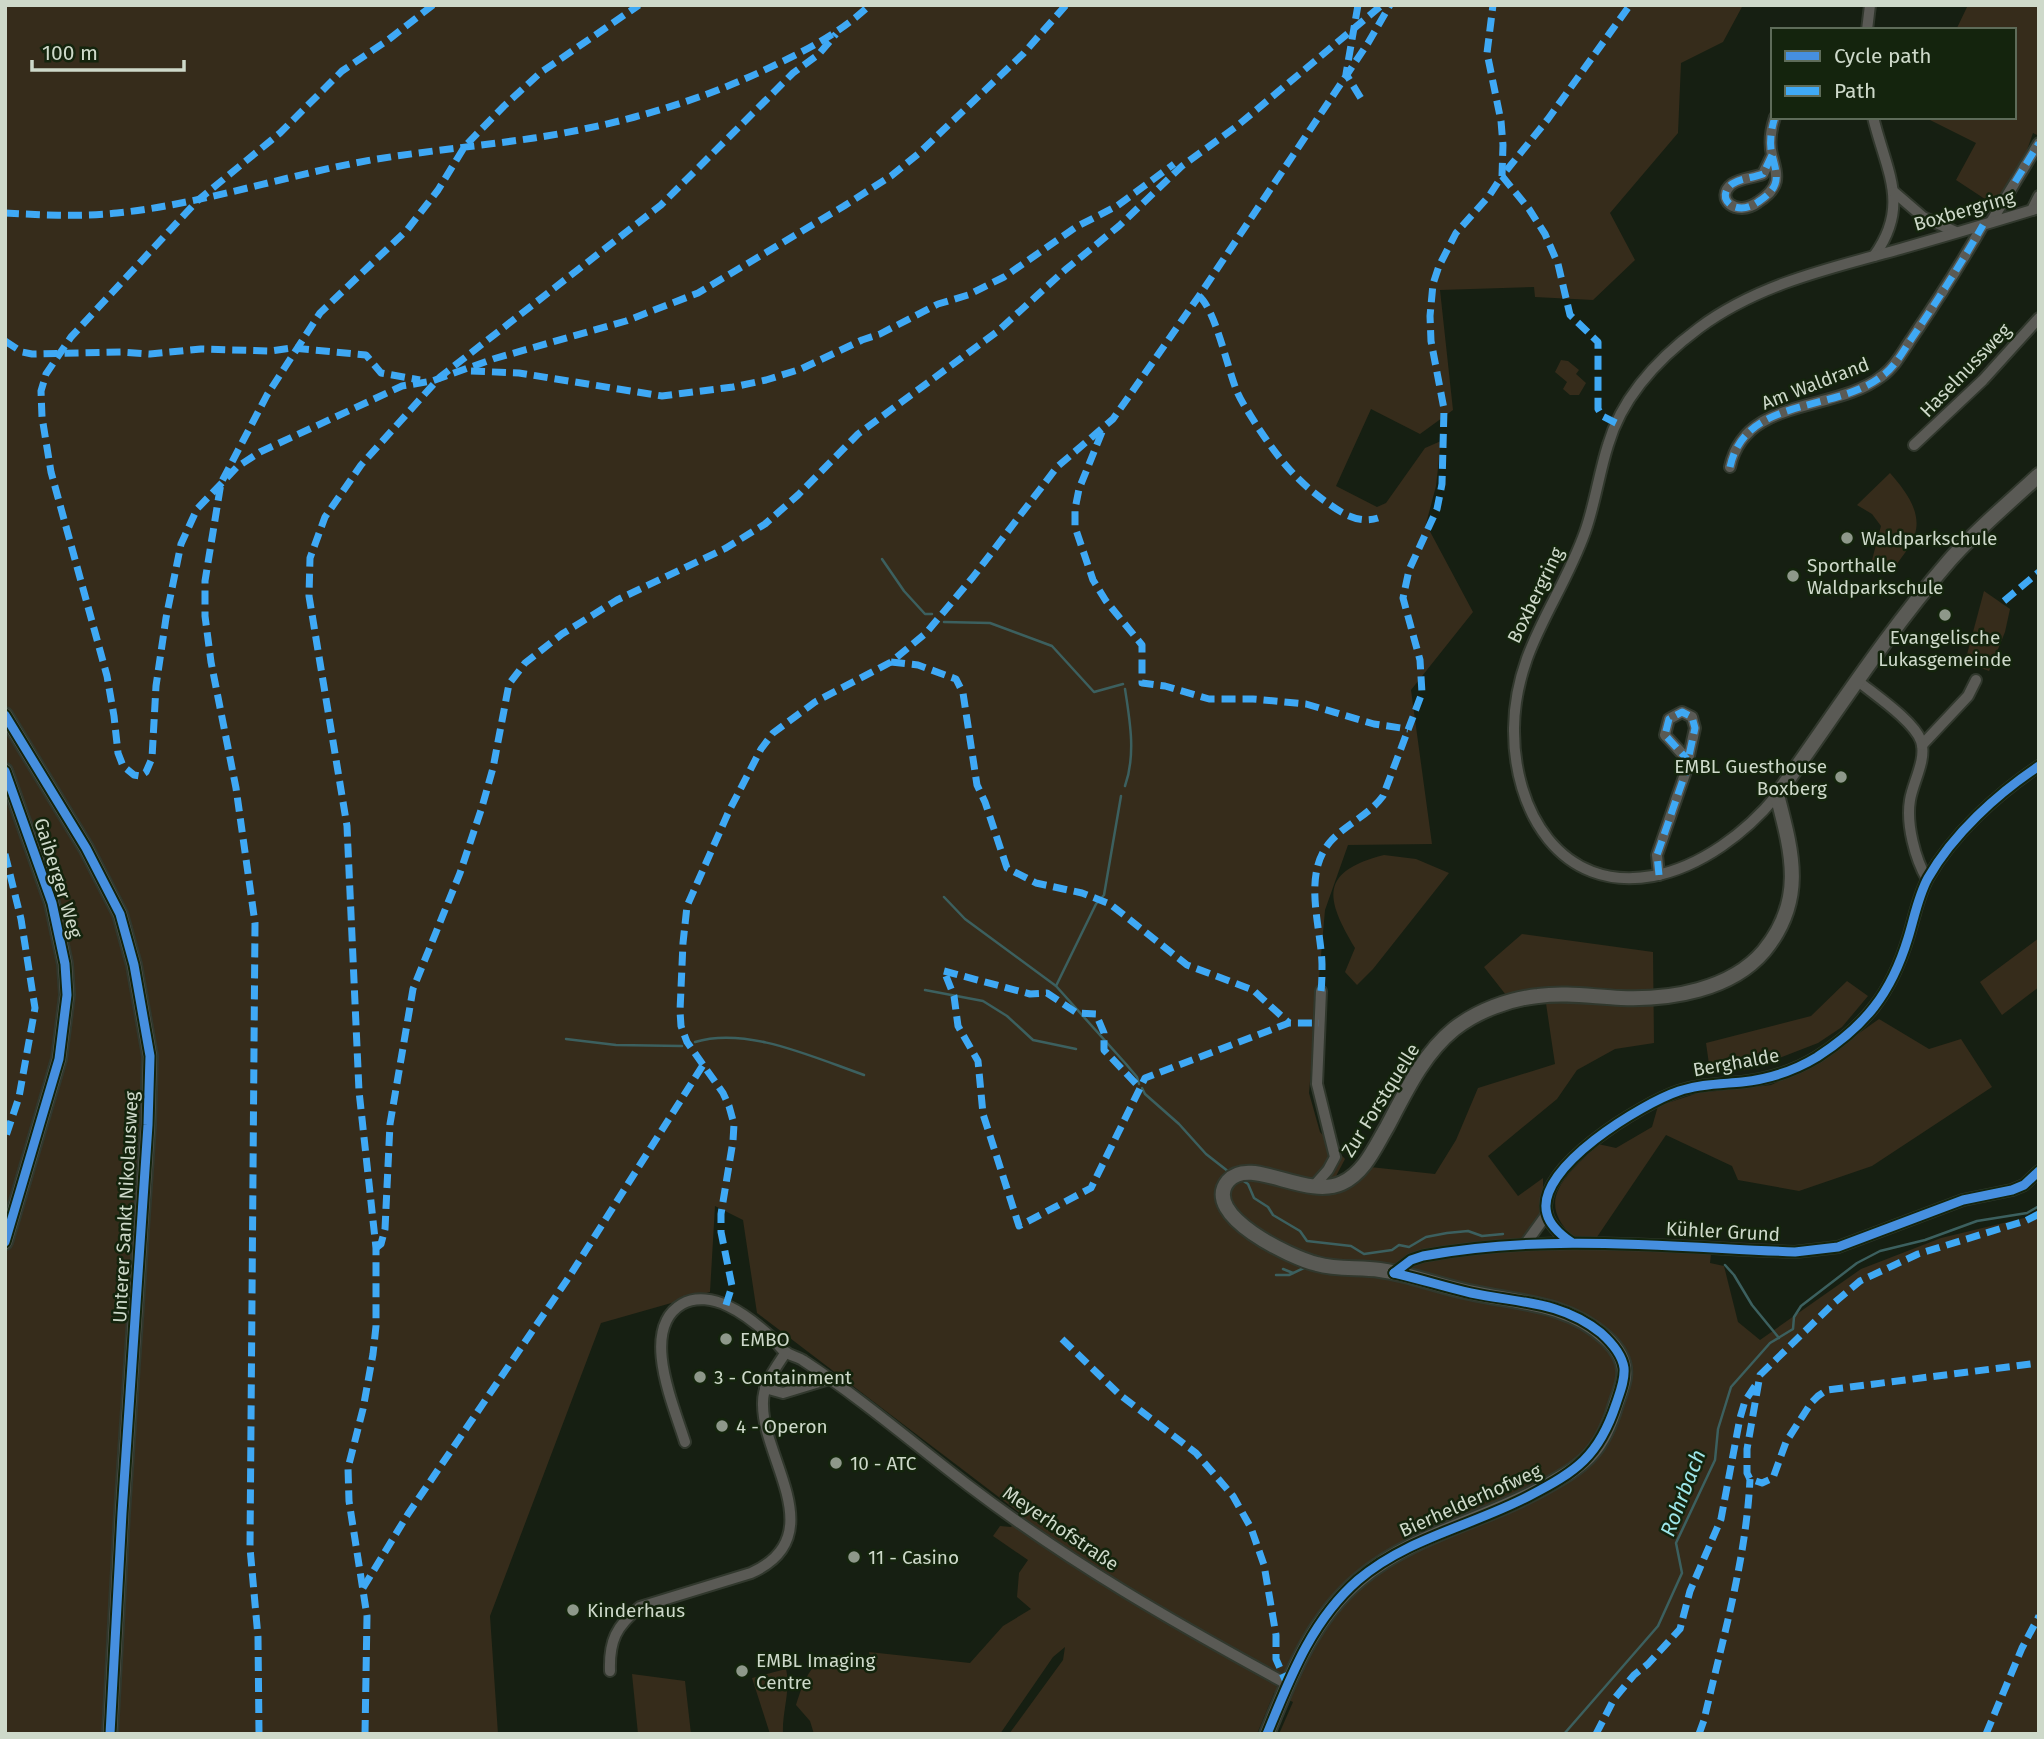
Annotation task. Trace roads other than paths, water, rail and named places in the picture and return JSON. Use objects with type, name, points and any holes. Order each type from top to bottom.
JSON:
[{"type":"street","points":[[1867,28],[1870,5]]},
{"type":"street","points":[[1772,155],[1763,174],[1740,180],[1728,188],[1727,200],[1734,208],[1743,209],[1754,205],[1772,189],[1777,170],[1772,155],[1771,135],[1775,119]]},
{"type":"street","points":[[1874,119],[1894,192],[1895,209],[1891,226],[1874,256]]},
{"type":"street","name":"Am Waldrand","points":[[1730,467],[1741,440],[1762,421],[1852,392],[1884,375],[1940,298],[2039,143]]},
{"type":"street","points":[[1894,192],[1923,217],[1956,232]]},
{"type":"street","points":[[2036,209],[2039,196]]},
{"type":"street","name":"Boxbergring","points":[[2036,209],[1775,286],[1729,308],[1681,343],[1646,378],[1627,403],[1611,436],[1584,534],[1527,656],[1516,706],[1515,747],[1523,794],[1535,823],[1560,851],[1591,870],[1629,878],[1659,875],[1693,862],[1724,844],[1761,814],[1777,795],[1858,681],[1949,561],[2039,475]]},
{"type":"street","name":"Haselnussweg","points":[[1914,445],[1983,380],[2039,318]]},
{"type":"street","points":[[1858,681],[1905,721],[1922,745],[1922,757],[1909,814],[1921,868],[1927,879]]},
{"type":"street","points":[[1922,745],[1968,696],[1975,683]]},
{"type":"street","name":"Unterer Sankt Nikolausweg","points":[[5,715],[86,848],[120,914],[134,965],[150,1056],[110,1734]]},
{"type":"street","points":[[1659,875],[1657,855],[1679,792],[1687,759]]},
{"type":"street","name":"Berghalde","points":[[1526,1243],[1546,1214],[1548,1191],[1556,1179],[1597,1138],[1628,1116],[1693,1087],[1766,1079],[1788,1072],[1814,1059],[1857,1027],[1885,993],[1894,977],[1927,879],[1942,857],[1975,820],[2009,788],[2039,766]]},
{"type":"street","name":"Gaiberger Weg","points":[[5,771],[52,904],[60,936],[67,995],[59,1059],[5,1242]]},
{"type":"street","name":"Zur Forstquelle","points":[[1394,1273],[1327,1266],[1292,1256],[1236,1220],[1226,1210],[1223,1199],[1227,1182],[1237,1174],[1245,1172],[1313,1187],[1338,1184],[1359,1171],[1427,1058],[1455,1029],[1477,1015],[1507,1002],[1536,996],[1627,998],[1684,993],[1709,987],[1734,975],[1757,959],[1779,930],[1793,886],[1777,795]]},
{"type":"street","points":[[1313,1187],[1335,1157],[1317,1084],[1321,991]]},
{"type":"street","name":"Kühler Grund","points":[[1394,1273],[1411,1260],[1423,1256],[1526,1243],[1571,1241],[1795,1252],[1829,1249],[1849,1244],[1952,1204],[2019,1188],[2039,1171]]},
{"type":"street","points":[[1546,1214],[1556,1230],[1571,1241]]},
{"type":"street","name":"Bierhelderhofweg","points":[[1267,1734],[1305,1647],[1349,1588],[1408,1547],[1529,1496],[1585,1461],[1606,1431],[1623,1384],[1624,1367],[1615,1347],[1596,1329],[1567,1312],[1549,1306],[1471,1293],[1394,1273]]},
{"type":"street","name":"Meyerhofstraße","points":[[685,1442],[661,1355],[663,1329],[674,1311],[694,1300],[720,1302],[739,1312],[786,1352],[830,1379],[971,1488],[1070,1558],[1179,1625],[1287,1684]]},
{"type":"street","points":[[610,1671],[610,1650],[616,1634],[630,1615],[640,1607],[751,1573],[765,1565],[782,1546],[790,1523],[789,1501],[762,1408],[765,1388],[786,1352]]},
{"type":"street","points":[[765,1388],[783,1393],[830,1379]]},
{"type":"waterway","points":[[882,559],[904,591],[925,614],[932,614]]},
{"type":"waterway","points":[[944,622],[990,623],[1052,646],[1094,692],[1123,684]]},
{"type":"waterway","points":[[1125,689],[1131,750],[1125,786]]},
{"type":"waterway","points":[[1056,986],[1096,904],[1104,895],[1121,796]]},
{"type":"waterway","points":[[944,897],[965,919],[1056,986],[1126,1064],[1137,1077],[1139,1084]]},
{"type":"waterway","points":[[925,990],[983,1001],[1007,1016],[1033,1040],[1076,1049]]},
{"type":"waterway","points":[[695,1042],[715,1038],[758,1041],[803,1053],[864,1075]]},
{"type":"waterway","points":[[566,1039],[616,1045],[682,1046]]},
{"type":"waterway","points":[[1142,1088],[1206,1154],[1229,1172]]},
{"type":"waterway","points":[[1242,1180],[1248,1184],[1254,1198],[1268,1207],[1273,1215],[1300,1231],[1307,1241],[1351,1246],[1364,1254],[1392,1250],[1399,1245],[1409,1247],[1426,1237],[1447,1233],[1468,1231],[1482,1236],[1503,1234]]},
{"type":"waterway","name":"Rohrbach","points":[[1564,1734],[1658,1626],[1682,1573],[1676,1543],[1715,1460],[1718,1429],[1731,1387],[1770,1343],[1793,1329],[1794,1317],[1801,1306],[1857,1263],[1880,1251],[1925,1240],[1977,1221],[2027,1213],[2039,1206]]},
{"type":"waterway","points":[[1725,1265],[1779,1338]]},
{"type":"waterway","points":[[1276,1275],[1289,1275],[1306,1267]]},
{"type":"waterway","points":[[1283,1269],[1293,1273]]},
{"type":"place","name":"Waldparkschule","points":[[1847,538]]},
{"type":"place","name":"Sporthalle Waldparkschule","points":[[1793,576]]},
{"type":"place","name":"Evangelische Lukasgemeinde","points":[[1945,615]]},
{"type":"place","name":"EMBL Guesthouse Boxberg","points":[[1841,777]]},
{"type":"place","name":"EMBO","points":[[726,1339]]},
{"type":"place","name":"3 - Containment","points":[[700,1377]]},
{"type":"place","name":"4 - Operon","points":[[722,1426]]},
{"type":"place","name":"10 - ATC","points":[[836,1463]]},
{"type":"place","name":"11 - Casino","points":[[854,1557]]},
{"type":"place","name":"Kinderhaus","points":[[573,1610]]},
{"type":"place","name":"EMBL Imaging Centre","points":[[742,1671]]}]
